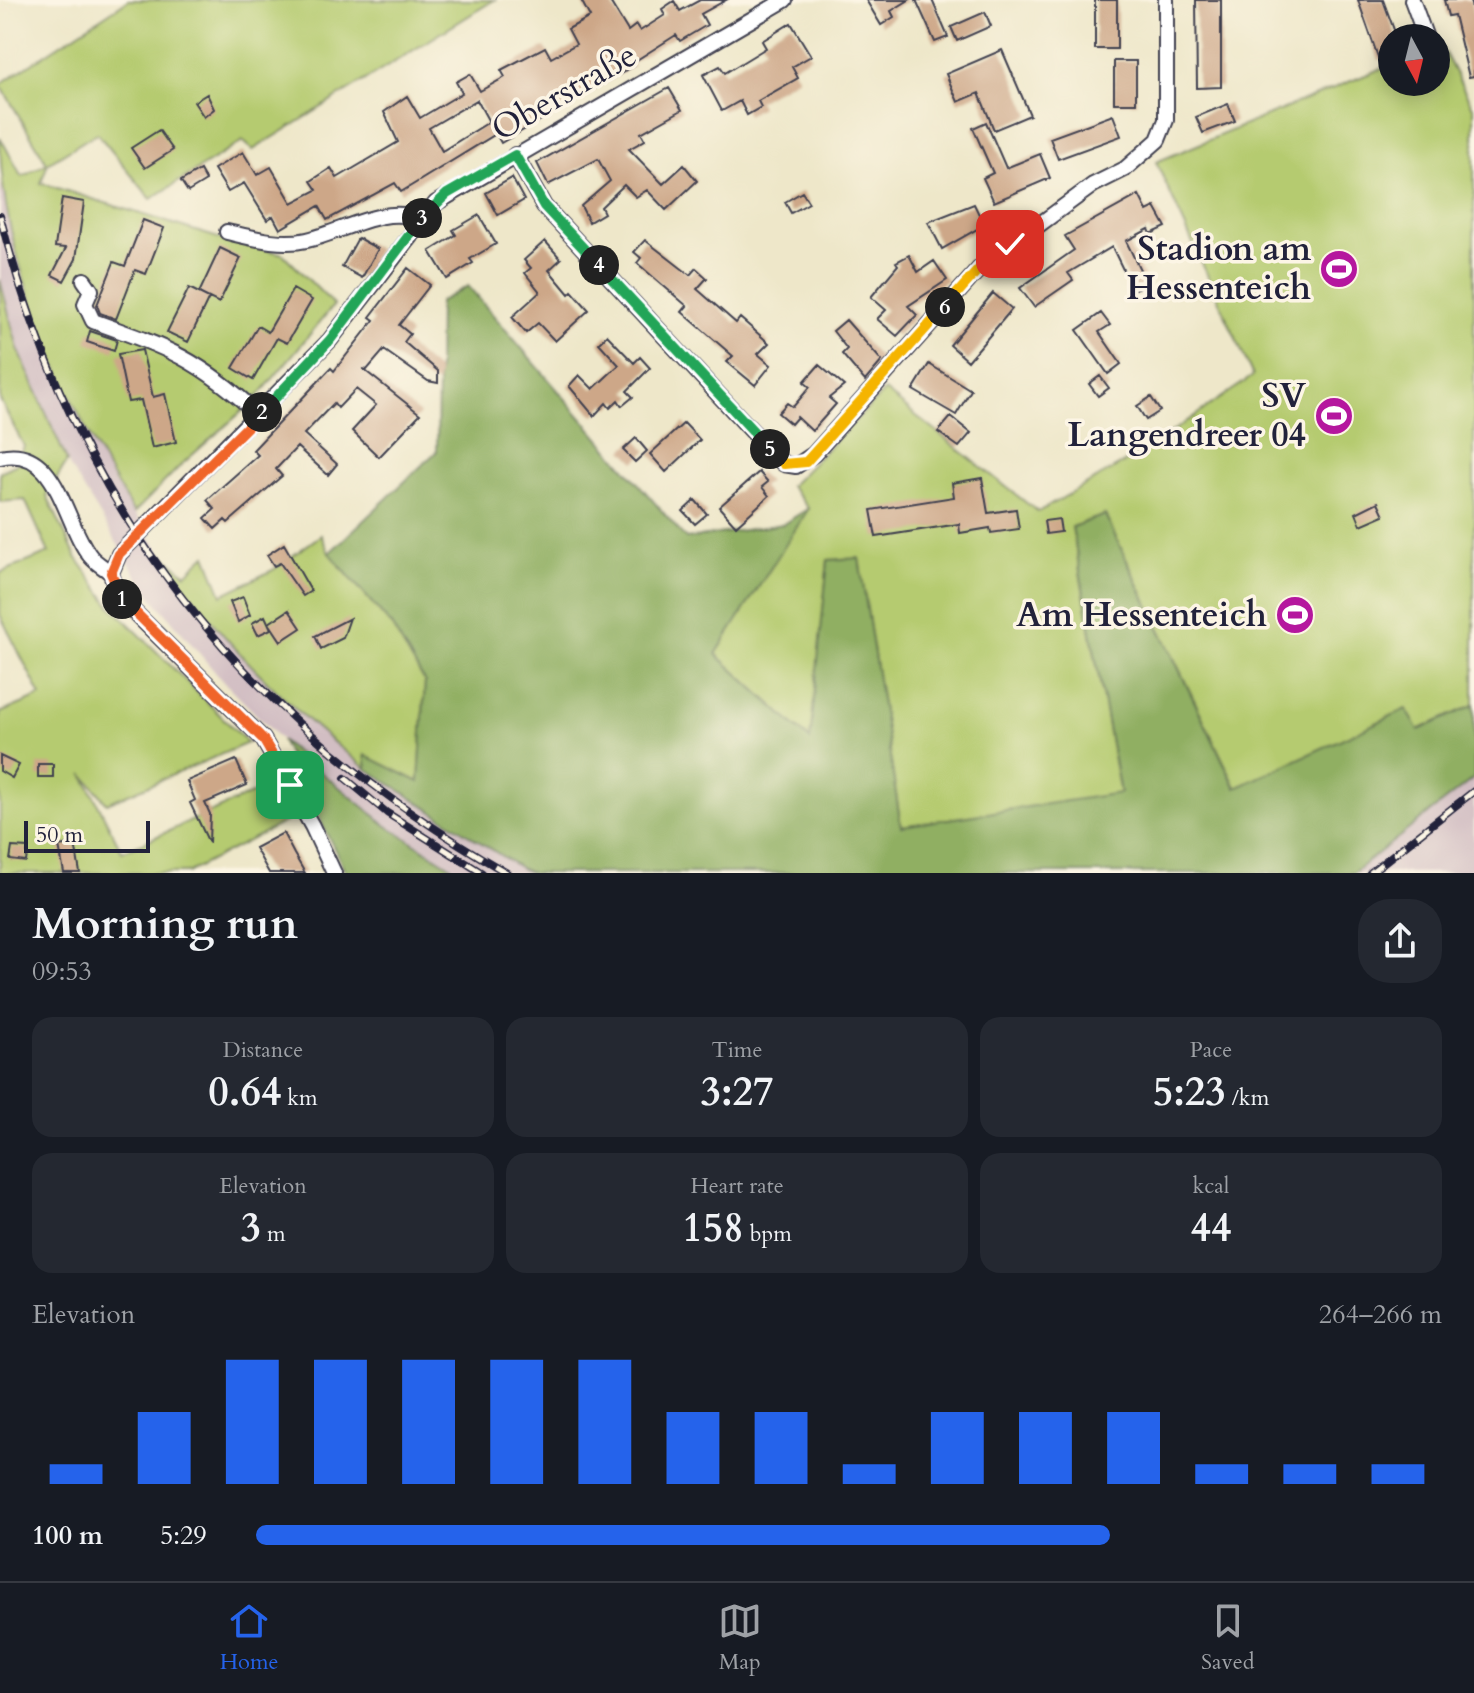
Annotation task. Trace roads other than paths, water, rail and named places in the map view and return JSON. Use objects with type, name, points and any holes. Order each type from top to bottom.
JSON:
[{"type":"street","name":"Oberstraße","points":[[111,573],[119,554],[330,340],[420,219],[447,194],[785,0]]},
{"type":"street","points":[[515,155],[544,206],[776,457],[784,464],[796,466],[814,454],[979,269],[1093,185],[1125,169],[1158,140],[1166,120],[1166,0]]},
{"type":"street","points":[[1412,0],[1421,24]]},
{"type":"street","points":[[227,232],[284,242],[306,240],[391,214],[408,214],[420,219]]},
{"type":"street","points":[[84,280],[91,290],[85,304],[93,321],[188,357],[213,374],[259,415]]},
{"type":"street","points":[[0,457],[22,456],[46,471],[90,556],[111,573],[118,596],[263,739],[312,826],[334,873]]},
{"type":"railway","points":[[0,216],[33,323],[74,423],[124,514],[183,599],[251,677],[327,748],[413,813],[507,873]]},
{"type":"railway","points":[[345,778],[387,813],[482,873]]},
{"type":"railway","points":[[1370,873],[1474,791]]},
{"type":"place","name":"Stadion am Hessenteich","points":[[1339,269]]},
{"type":"place","name":"SV Langendreer 04","points":[[1334,416]]},
{"type":"place","name":"Am Hessenteich","points":[[1295,615]]}]
